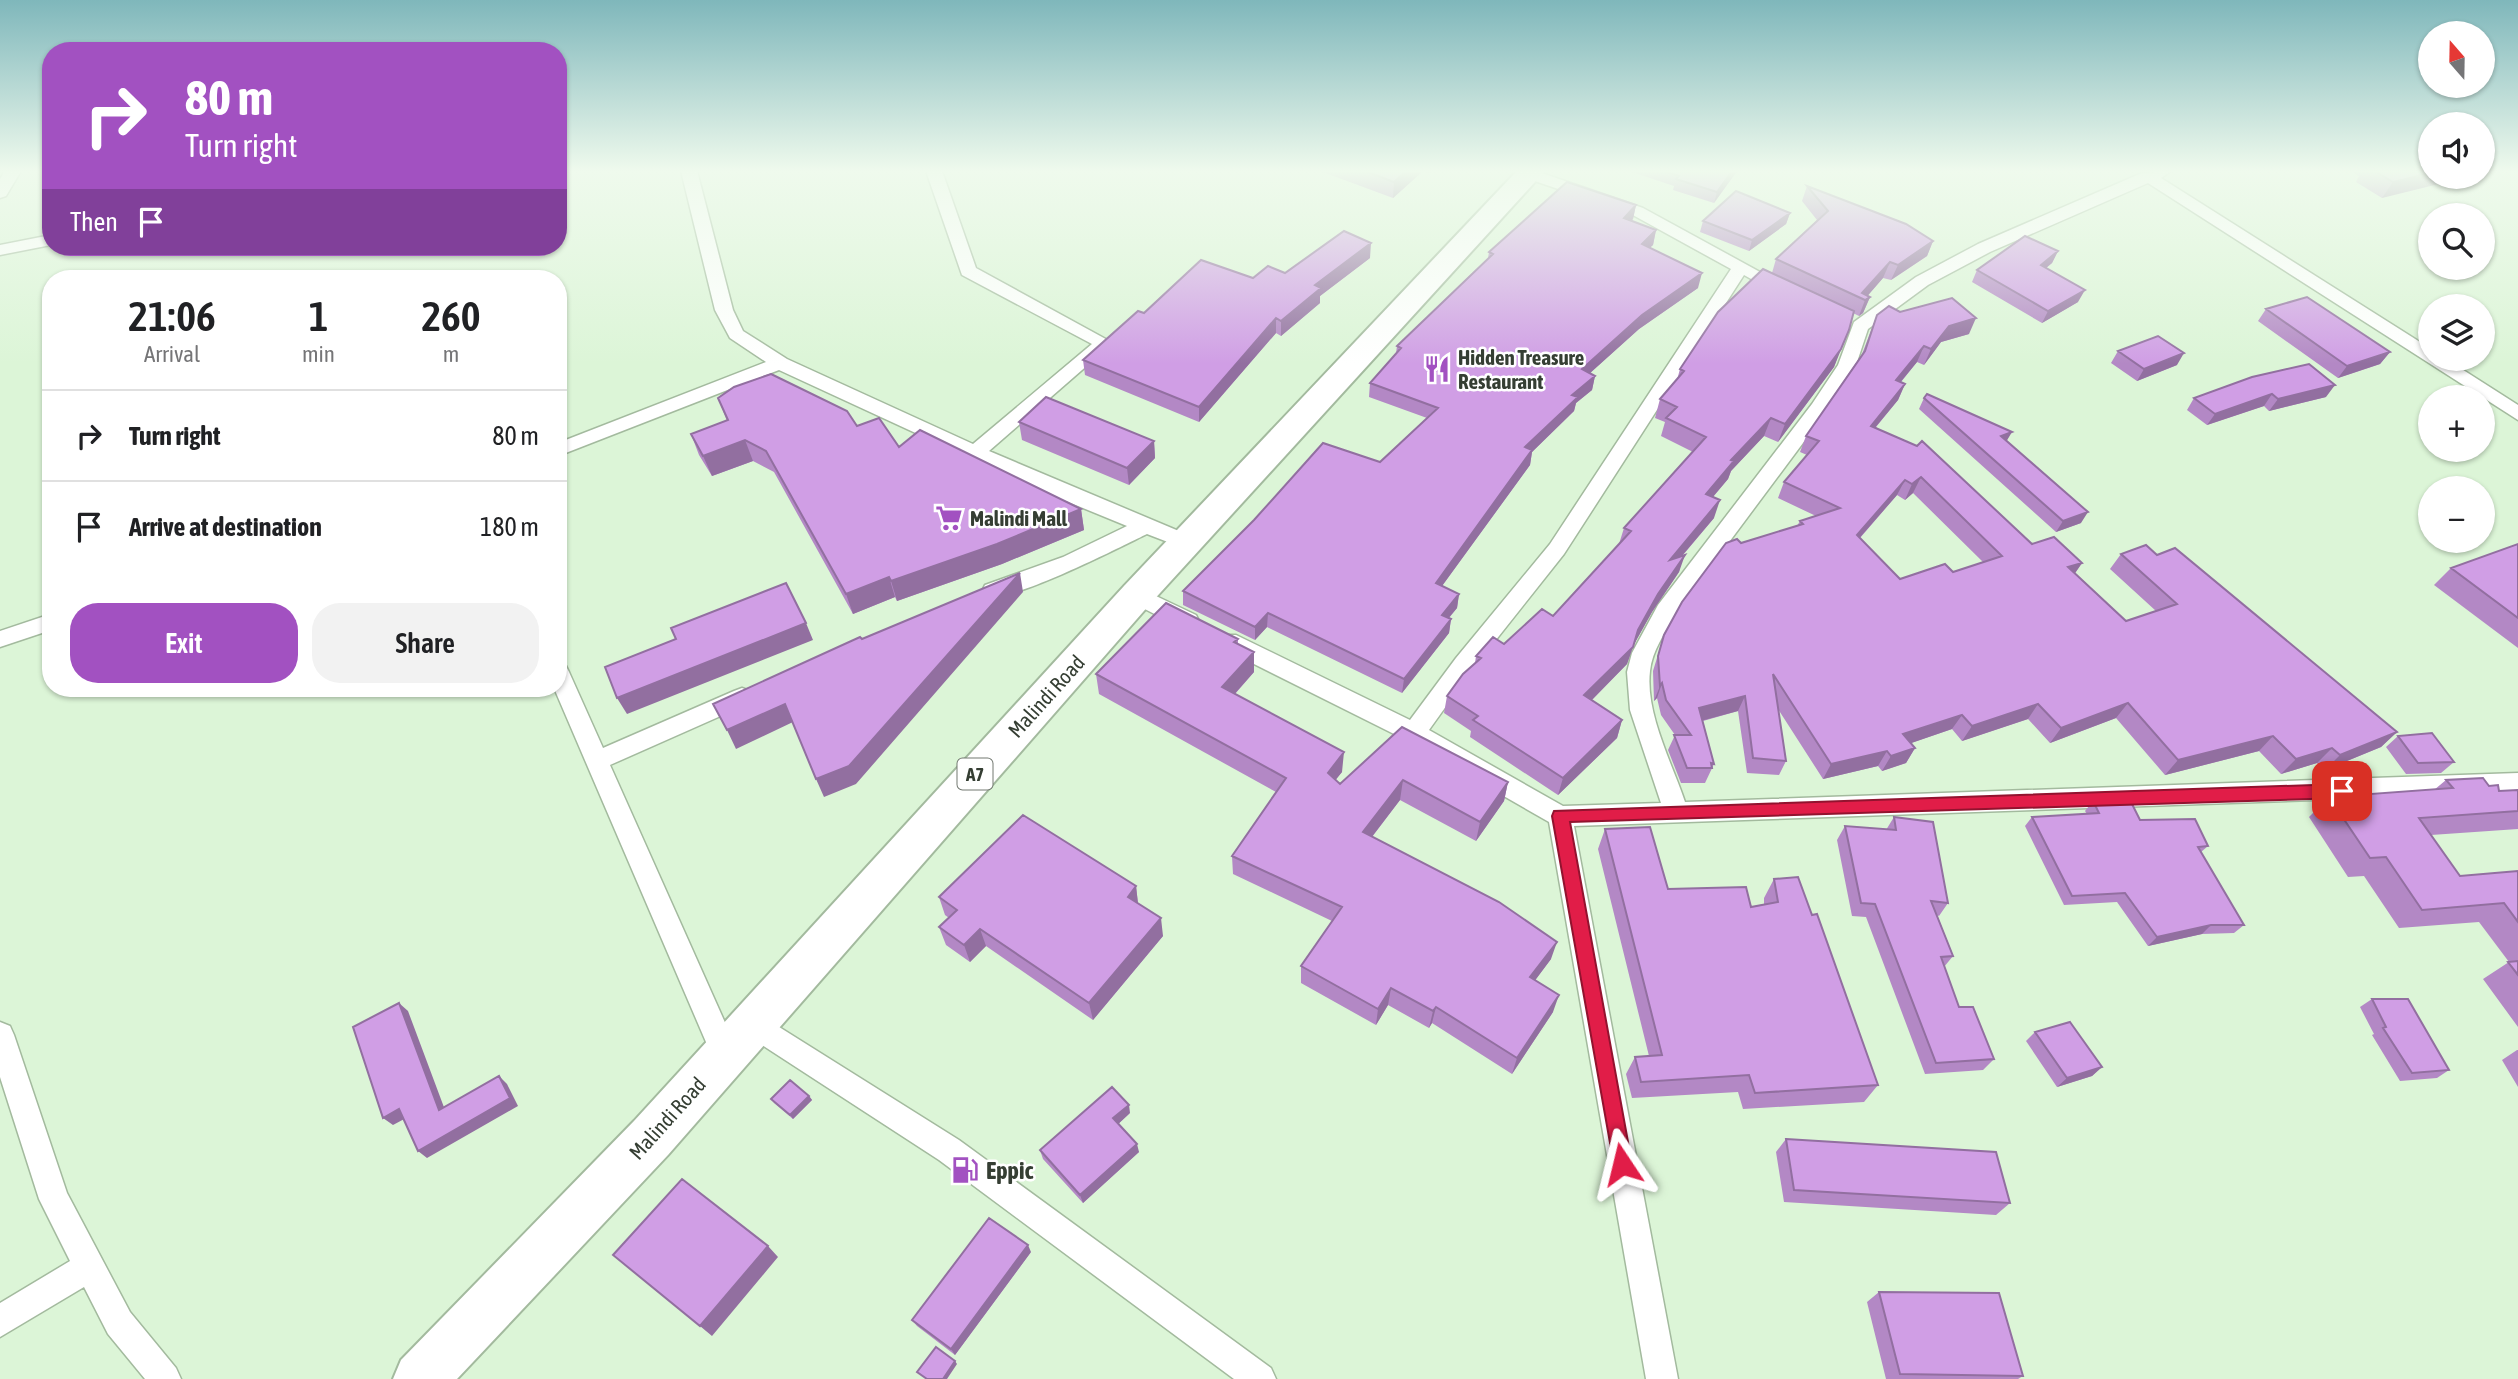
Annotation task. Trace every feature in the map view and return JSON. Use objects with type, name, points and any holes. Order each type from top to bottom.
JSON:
[{"type":"highway","name":"Malindi Road","points":[[431,1374],[651,1138],[1186,542],[1473,235]]},
{"type":"street","points":[[705,235],[724,310],[736,334],[780,363],[976,450],[1046,485],[1186,542]]},
{"type":"street","points":[[956,235],[968,271],[1104,343],[976,450]]},
{"type":"street","points":[[1687,235],[1740,269],[1800,297]]},
{"type":"street","points":[[1676,811],[1642,710],[1638,672],[1643,653],[1666,611],[1819,408],[1847,365],[1854,323],[1922,281],[2013,235]]},
{"type":"street","points":[[2249,235],[2418,349]]},
{"type":"street","points":[[0,250],[42,242]]},
{"type":"street","points":[[1414,733],[1464,664],[1557,549],[1714,304],[1740,269]]},
{"type":"street","points":[[567,446],[780,363]]},
{"type":"street","points":[[2452,371],[2518,414]]},
{"type":"street","points":[[972,599],[1069,562],[1146,526]]},
{"type":"street","points":[[1137,596],[1414,733],[1560,816],[2266,794],[2518,783]]},
{"type":"street","points":[[0,639],[42,625]]},
{"type":"street","points":[[598,760],[761,689]]},
{"type":"street","points":[[567,693],[598,760],[650,893],[725,1054]]},
{"type":"street","points":[[1560,816],[1662,1379]]},
{"type":"street","points":[[752,1023],[949,1150],[1260,1379]]},
{"type":"street","points":[[0,1035],[54,1199],[91,1265],[119,1323],[165,1379]]},
{"type":"street","points":[[0,1321],[91,1265]]},
{"type":"building","points":[[1338,235],[1354,235],[1371,243],[1315,285],[1321,288],[1281,321],[1276,318],[1199,407],[1083,360],[1138,311],[1144,313],[1201,260],[1253,278],[1268,266],[1285,273]]},
{"type":"building","points":[[1508,235],[1651,235],[1642,244],[1702,273],[1642,315],[1582,369],[1595,376],[1572,395],[1578,397],[1525,447],[1532,450],[1436,583],[1459,594],[1442,615],[1451,619],[1404,679],[1268,613],[1255,627],[1183,591],[1254,520],[1323,443],[1380,462],[1438,408],[1370,383],[1401,348],[1397,346],[1493,254],[1489,252]]},
{"type":"building","points":[[1740,235],[1759,235],[1752,240]]},
{"type":"building","points":[[1802,235],[1924,235],[1933,241],[1898,265],[1890,262],[1862,293],[1870,297],[1865,300],[1776,259]]},
{"type":"building","points":[[2025,236],[2058,251],[2041,265],[2085,290],[2048,311],[1977,270]]},
{"type":"building","points":[[1763,269],[1854,311],[1849,330],[1841,349],[1785,424],[1771,418],[1731,460],[1734,461],[1706,494],[1720,500],[1670,560],[1685,555],[1658,594],[1638,630],[1633,647],[1584,695],[1622,720],[1563,778],[1473,720],[1478,716],[1447,696],[1463,674],[1481,658],[1476,656],[1493,637],[1504,644],[1542,609],[1553,616],[1631,531],[1624,528],[1706,437],[1666,418],[1677,407],[1660,399],[1684,371],[1680,369],[1718,312]]},
{"type":"building","points":[[2307,297],[2390,352],[2347,366],[2266,309]]},
{"type":"building","points":[[1952,298],[1976,318],[1949,326],[1931,349],[1924,346],[1896,380],[1905,384],[1871,426],[1917,446],[1922,441],[2032,544],[2054,537],[2082,563],[2068,567],[2126,621],[2177,604],[2121,554],[2146,545],[2157,555],[2175,548],[2397,732],[2340,755],[2332,748],[2296,759],[2273,736],[2178,760],[2128,703],[2061,728],[2038,704],[1972,726],[1962,715],[1903,734],[1915,748],[1891,756],[1887,751],[1831,764],[1773,674],[1786,761],[1753,758],[1745,696],[1699,708],[1714,764],[1711,763],[1712,768],[1687,768],[1674,735],[1691,735],[1666,700],[1662,683],[1660,686],[1658,656],[1664,635],[1682,602],[1726,543],[1737,539],[1741,543],[1803,524],[1800,521],[1840,508],[1784,482],[1819,441],[1806,436],[1865,351],[1877,315],[1889,306],[1900,312]],"holes":[[[1921,477],[2002,556],[1953,572],[1945,564],[1900,579],[1857,535],[1905,480],[1912,484]]]},
{"type":"building","points":[[2158,336],[2184,353],[2144,369],[2118,351]]},
{"type":"building","points":[[2309,364],[2335,385],[2278,399],[2272,394],[2215,414],[2194,398],[2252,377]]},
{"type":"building","points":[[771,374],[847,411],[857,426],[879,418],[899,447],[920,430],[1081,509],[997,544],[891,581],[889,577],[846,594],[766,451],[745,440],[703,456],[691,434],[728,420],[718,398],[734,387]]},
{"type":"building","points":[[1927,394],[2012,432],[2001,436],[2088,512],[2063,521],[1924,398]]},
{"type":"building","points":[[1046,397],[1154,441],[1127,468],[1019,422]]},
{"type":"building","points":[[2518,544],[2518,618],[2451,568]]},
{"type":"building","points":[[1020,573],[849,766],[816,779],[785,704],[727,730],[713,704],[860,637],[862,639]]},
{"type":"building","points":[[786,583],[806,623],[617,698],[605,667],[676,639],[671,628]]},
{"type":"building","points":[[1166,603],[1238,639],[1234,642],[1254,652],[1222,687],[1344,752],[1328,773],[1340,784],[1402,727],[1508,782],[1480,822],[1403,780],[1363,832],[1499,902],[1557,942],[1530,977],[1559,995],[1517,1058],[1436,1007],[1433,1011],[1391,988],[1378,1009],[1301,966],[1342,907],[1232,856],[1286,778],[1096,674]]},
{"type":"building","points":[[2432,733],[2454,762],[2418,763],[2398,736]]},
{"type":"building","points":[[2483,778],[2489,786],[2498,785],[2499,791],[2518,790],[2518,811],[2419,818],[2460,876],[2518,871],[2518,922],[2504,903],[2422,910],[2386,857],[2370,858],[2329,797],[2453,788],[2446,780]]},
{"type":"building","points":[[2130,800],[2140,820],[2195,819],[2208,846],[2198,847],[2244,925],[2211,925],[2157,937],[2125,893],[2072,896],[2032,817],[2099,813],[2093,801]]},
{"type":"building","points":[[1023,815],[1136,886],[1128,897],[1161,918],[1089,1003],[980,929],[964,945],[939,927],[957,910],[939,897]]},
{"type":"building","points":[[1894,817],[1933,822],[1948,903],[1931,901],[1953,956],[1941,957],[1959,1007],[1973,1007],[1994,1059],[1936,1063],[1875,904],[1861,903],[1845,826],[1896,830]]},
{"type":"building","points":[[1650,827],[1668,889],[1746,887],[1751,907],[1778,902],[1774,879],[1798,877],[1812,915],[1817,914],[1878,1085],[1755,1093],[1749,1075],[1641,1082],[1635,1057],[1662,1055],[1605,829]]},
{"type":"building","points":[[2518,961],[2518,975],[2508,962]]},
{"type":"building","points":[[2372,999],[2408,999],[2449,1070],[2412,1073],[2383,1028],[2386,1027]]},
{"type":"building","points":[[399,1003],[439,1110],[499,1076],[510,1098],[418,1151],[399,1109],[383,1118],[353,1027]]},
{"type":"building","points":[[2070,1022],[2102,1067],[2067,1078],[2035,1032]]},
{"type":"building","points":[[790,1080],[809,1096],[790,1115],[771,1099]]},
{"type":"building","points":[[1112,1087],[1129,1105],[1113,1118],[1137,1144],[1080,1195],[1040,1150]]},
{"type":"building","points":[[1786,1139],[1996,1152],[2010,1203],[1794,1190]]},
{"type":"building","points":[[682,1179],[768,1246],[700,1326],[613,1255]]},
{"type":"building","points":[[989,1218],[1028,1245],[951,1349],[912,1320]]},
{"type":"building","points":[[1879,1292],[1999,1293],[2023,1376],[1900,1374]]},
{"type":"building","points":[[936,1347],[955,1361],[943,1379],[927,1379],[917,1372]]},
{"type":"place","name":"Hidden Treasure Restaurant","points":[[1437,369]]},
{"type":"place","name":"Malindi Mall","points":[[949,518]]},
{"type":"place","name":"Eppic","points":[[965,1170]]},
{"type":"route","points":[[1622,1164],[1560,816],[2342,791]]}]
